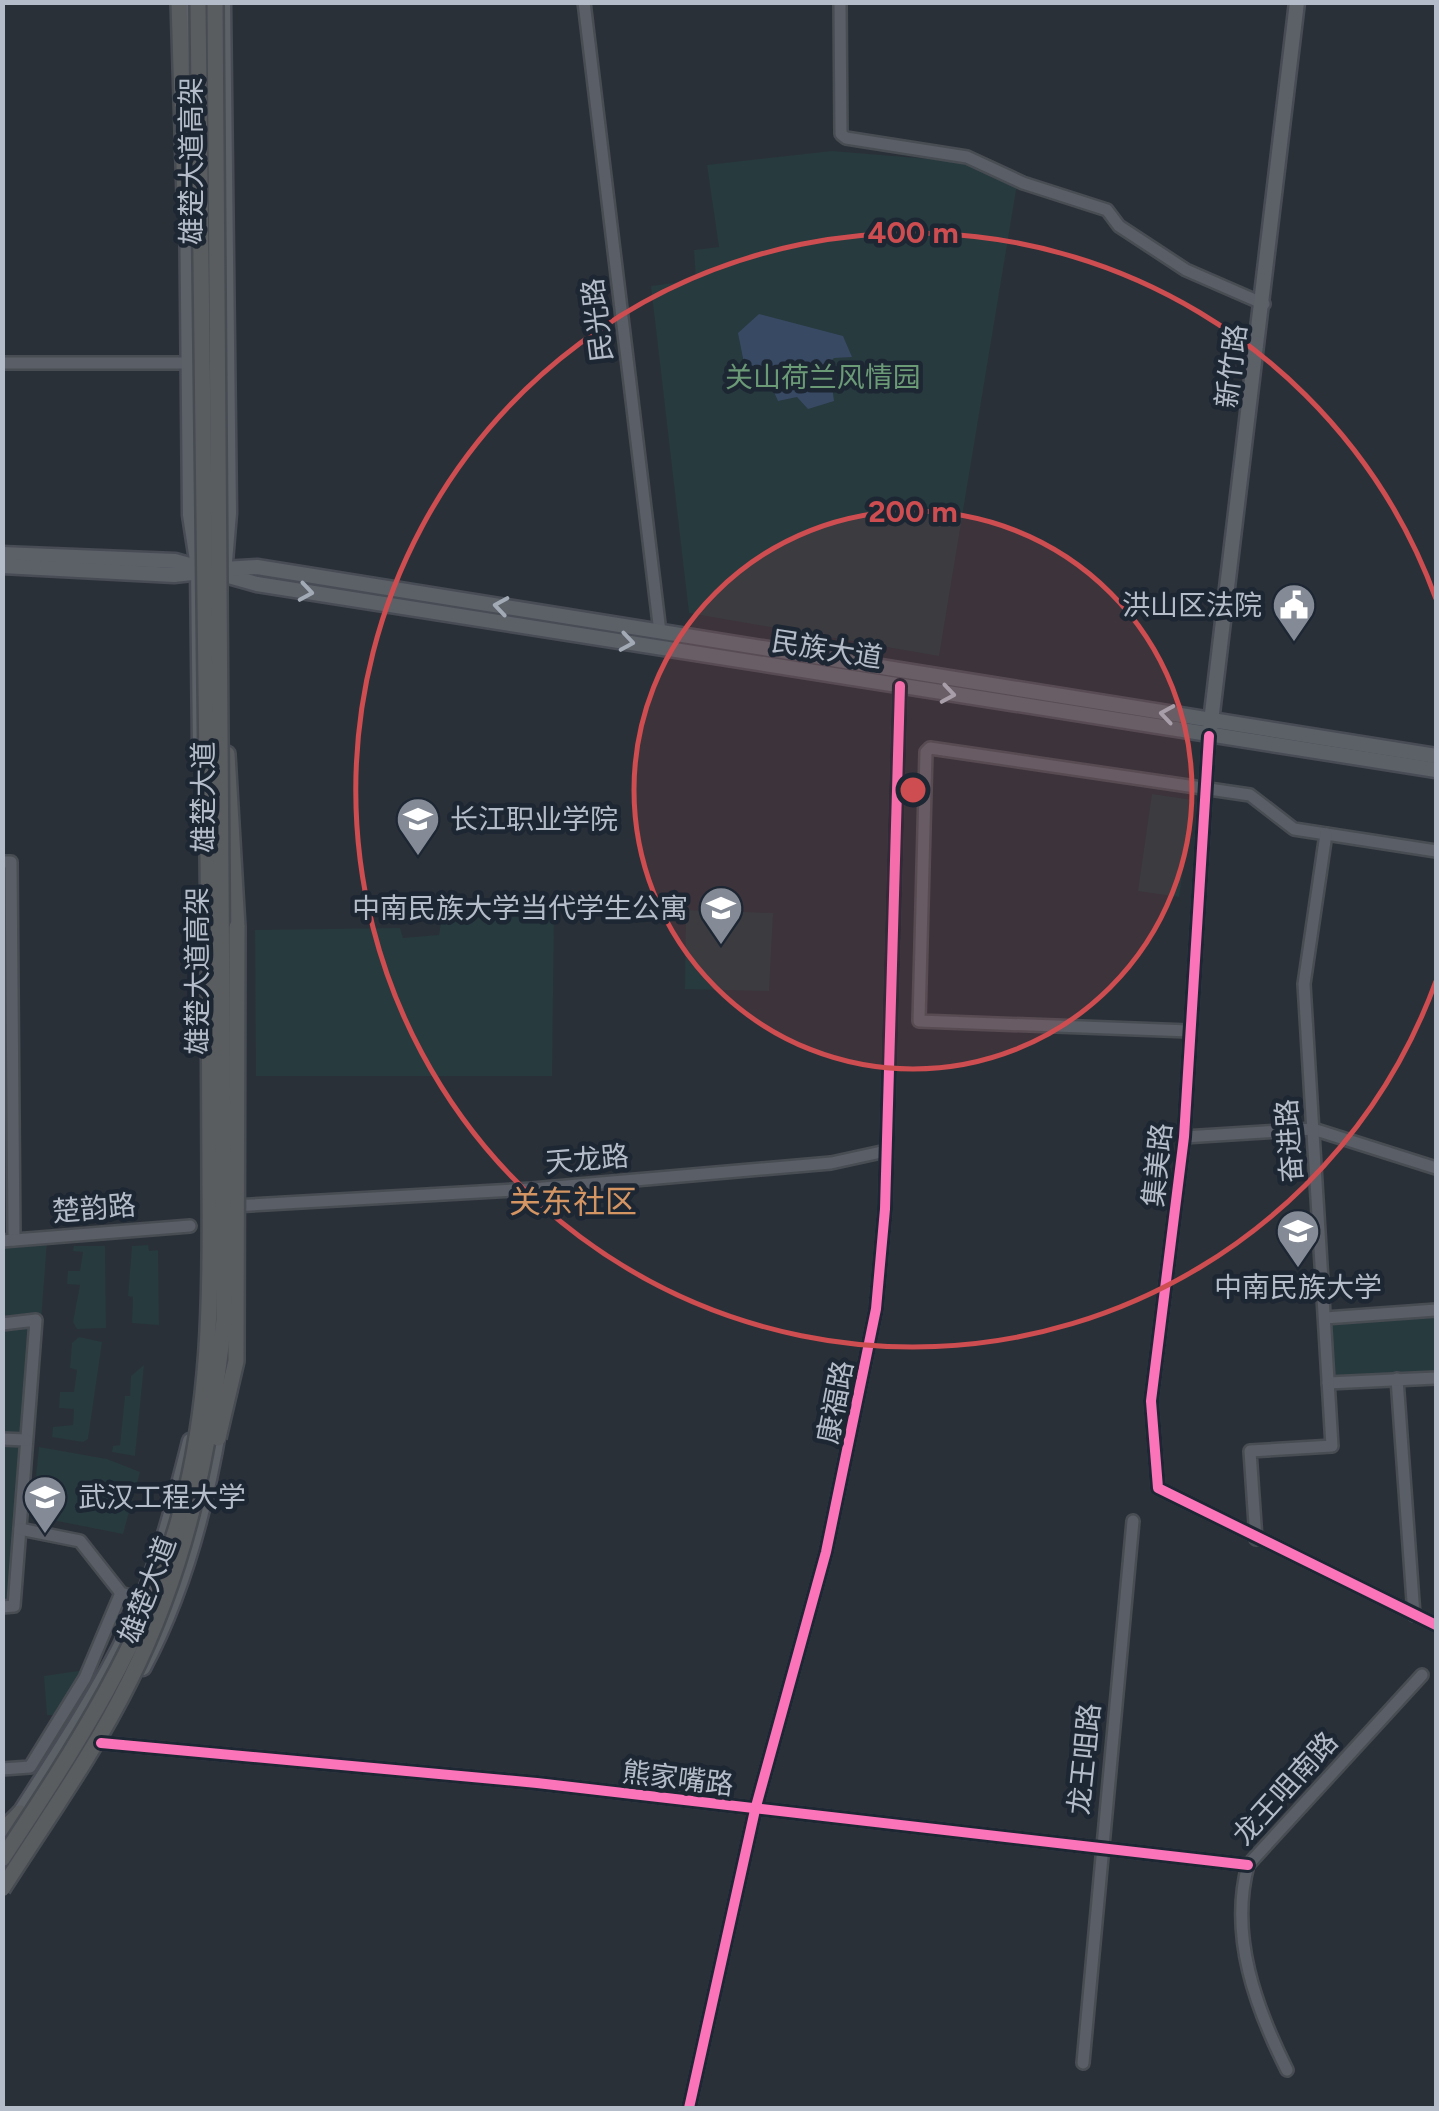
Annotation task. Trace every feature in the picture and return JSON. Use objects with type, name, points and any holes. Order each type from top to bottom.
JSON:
[{"type":"highway","points":[[179,2],[186,197]]},
{"type":"highway","name":"雄楚大道高架","points":[[2,1860],[80,1741],[120,1667],[162,1571],[198,1442],[206,1383],[210,1318],[210,1033],[198,2]]},
{"type":"highway","name":"雄楚大道高架","points":[[2,1889],[130,1680],[169,1591],[211,1437],[224,1320],[215,2]]},
{"type":"highway","points":[[196,1503],[224,1419],[236,1361],[237,927],[227,754]]},
{"type":"highway","points":[[2,1831],[20,1813]]},
{"type":"main road","name":"雄楚大道","points":[[2,1899],[101,1743],[161,1629],[186,1569],[211,1474],[230,1324],[227,754],[211,570],[190,515],[186,197],[190,162],[189,2]]},
{"type":"main road","name":"雄楚大道","points":[[2,1841],[82,1716],[134,1617],[168,1524],[189,1443],[203,1340],[211,570],[229,513],[224,2]]},
{"type":"main road","name":"新竹路","points":[[1210,729],[1264,304],[1297,2]]},
{"type":"main road","name":"民族大道","points":[[2,554],[175,562],[257,584],[900,686],[1436,756]]},
{"type":"main road","name":"民族大道","points":[[2,566],[211,570],[257,566],[660,632],[1436,770]]},
{"type":"main road","points":[[134,1617],[150,1606],[162,1617],[161,1629]]},
{"type":"street","name":"民光路","points":[[584,2],[660,632]]},
{"type":"street","points":[[840,2],[841,134],[846,138],[967,157],[1024,183],[1107,210],[1119,226],[1186,270],[1264,304]]},
{"type":"street","points":[[2,363],[188,362]]},
{"type":"street","name":"康福路","points":[[689,2108],[756,1810],[826,1552],[876,1309],[886,1151],[900,686]]},
{"type":"street","name":"集美路","points":[[1210,729],[1184,1137],[1151,1401],[1158,1488],[1256,1539]]},
{"type":"street","points":[[1189,1030],[919,1021],[926,752],[930,748],[1250,795],[1294,829],[1436,851]]},
{"type":"street","name":"奋进路","points":[[1256,1539],[1250,1451],[1332,1446],[1304,971],[1326,834]]},
{"type":"street","points":[[2,862],[11,862],[8,1240]]},
{"type":"street","points":[[1184,1137],[1313,1129],[1436,1168]]},
{"type":"street","name":"天龙路","points":[[231,1206],[532,1189],[831,1163],[886,1151]]},
{"type":"street","name":"楚韵路","points":[[8,1240],[190,1226]]},
{"type":"street","points":[[1325,1318],[1436,1310]]},
{"type":"street","points":[[2,1324],[36,1320],[20,1529],[8,1606]]},
{"type":"street","points":[[1328,1383],[1436,1378]]},
{"type":"street","points":[[1396,1379],[1414,1615]]},
{"type":"street","points":[[2,1439],[26,1440]]},
{"type":"street","name":"龙王咀路","points":[[1083,2063],[1133,1521]]},
{"type":"street","points":[[20,1529],[80,1541],[122,1593],[135,1598]]},
{"type":"street","points":[[1256,1539],[1436,1626]]},
{"type":"street","points":[[2,1769],[30,1767],[85,1678],[122,1593]]},
{"type":"street","name":"龙王咀南路","points":[[1287,2070],[1262,2016],[1248,1973],[1242,1902],[1248,1865],[1422,1675]]},
{"type":"street","name":"熊家嘴路","points":[[101,1743],[537,1783],[1248,1865]]},
{"type":"green space","name":"关山荷兰风情园","points":[[832,151],[966,162],[1017,184],[939,656],[689,613],[651,286],[696,280],[694,250],[719,247],[707,165]]},
{"type":"green space","points":[[1152,794],[1193,800],[1179,897],[1138,891]]},
{"type":"green space","points":[[686,910],[773,913],[769,991],[685,989]]},
{"type":"green space","points":[[554,916],[552,1076],[256,1076],[255,930],[400,928],[403,938],[439,935],[442,918]]},
{"type":"green space","points":[[47,1241],[26,1522],[20,1529],[14,1606],[3,1607],[3,1246]]},
{"type":"green space","points":[[148,1245],[149,1251],[158,1250],[159,1325],[132,1323],[133,1297],[128,1296],[132,1246]]},
{"type":"green space","points":[[74,1246],[105,1246],[106,1328],[77,1329],[73,1322],[80,1285],[67,1284],[68,1271],[80,1271],[83,1252],[73,1251]]},
{"type":"green space","points":[[1436,1315],[1436,1374],[1333,1376],[1331,1325],[1336,1321]]},
{"type":"green space","points":[[79,1337],[102,1342],[88,1439],[83,1442],[52,1437],[53,1427],[73,1425],[74,1409],[59,1408],[60,1392],[74,1392],[77,1370],[70,1368],[72,1343]]},
{"type":"green space","points":[[144,1365],[135,1456],[112,1452],[113,1446],[120,1445],[131,1376]]},
{"type":"green space","points":[[39,1447],[107,1459],[140,1472],[123,1534],[32,1516]]},
{"type":"green space","points":[[85,1670],[58,1715],[47,1715],[44,1676]]},
{"type":"water","points":[[759,314],[843,336],[852,357],[834,358],[829,363],[834,401],[808,409],[797,397],[778,401],[766,374],[744,363],[738,333]]},
{"type":"cycle path","points":[[689,2108],[755,1810],[826,1552],[876,1309],[885,1209],[900,686]]},
{"type":"cycle path","points":[[1209,736],[1184,1137],[1151,1401],[1158,1488],[1436,1625]]},
{"type":"cycle path","points":[[101,1743],[537,1783],[1248,1865]]},
{"type":"place","name":"洪山区法院","points":[[1294,643]]},
{"type":"place","name":"长江职业学院","points":[[418,857]]},
{"type":"place","name":"中南民族大学当代学生公寓","points":[[721,946]]},
{"type":"place","name":"中南民族大学","points":[[1298,1269]]},
{"type":"place","name":"武汉工程大学","points":[[45,1535]]},
{"type":"district","name":"关东社区","points":[[573,1202]]}]
